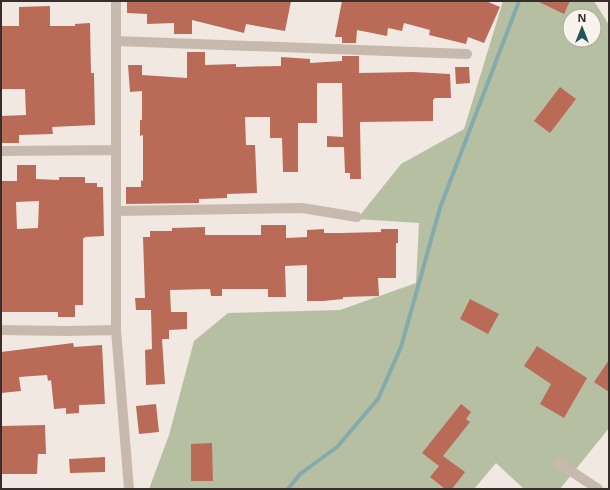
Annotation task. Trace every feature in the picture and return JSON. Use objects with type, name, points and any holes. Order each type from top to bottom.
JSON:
[{"type":"street","points":[[116,1],[116,330],[129,489]]},
{"type":"street","points":[[116,41],[467,54]]},
{"type":"street","points":[[1,151],[116,150]]},
{"type":"street","points":[[116,211],[302,208],[357,217]]},
{"type":"street","points":[[1,330],[116,330]]},
{"type":"street","points":[[559,463],[598,489]]},
{"type":"green space","points":[[503,1],[594,1],[598,8],[562,8],[562,48],[602,48],[602,14],[609,25],[609,428],[560,489],[524,489],[496,463],[474,489],[149,489],[169,435],[194,341],[228,313],[340,310],[416,283],[419,223],[357,219],[401,164],[464,129]]},
{"type":"building","points":[[127,1],[291,1],[285,31],[246,24],[244,33],[192,20],[192,34],[174,34],[174,23],[147,24],[147,14],[127,13]]},
{"type":"building","points":[[342,1],[486,1],[500,7],[484,43],[468,37],[466,44],[429,35],[430,30],[404,23],[402,31],[388,28],[387,36],[357,30],[356,43],[342,43],[342,37],[335,37]]},
{"type":"building","points":[[537,1],[570,1],[567,8],[562,8],[562,13]]},
{"type":"building","points":[[50,6],[50,26],[75,26],[75,24],[90,23],[91,73],[94,73],[95,125],[52,127],[53,134],[19,135],[19,143],[1,143],[1,116],[26,115],[25,89],[1,89],[1,26],[19,26],[19,7]]},
{"type":"building","points":[[187,52],[205,52],[205,65],[236,64],[236,67],[281,66],[281,57],[310,59],[310,63],[342,61],[342,56],[359,56],[359,73],[413,72],[450,74],[451,98],[435,98],[433,100],[433,121],[360,122],[361,179],[350,179],[350,173],[345,173],[344,147],[327,147],[327,136],[343,137],[342,83],[317,83],[317,123],[298,123],[298,172],[283,172],[282,138],[270,138],[270,117],[245,117],[246,145],[255,145],[257,193],[227,194],[227,198],[199,199],[199,203],[126,204],[126,187],[141,187],[141,180],[143,181],[143,135],[140,136],[140,120],[142,120],[142,91],[130,92],[128,65],[142,65],[142,75],[187,78]]},
{"type":"building","points":[[455,67],[469,67],[470,83],[456,84]]},
{"type":"building","points":[[560,87],[576,99],[550,133],[534,121]]},
{"type":"building","points":[[17,165],[36,165],[36,179],[59,180],[59,177],[85,177],[85,183],[97,183],[97,187],[103,187],[104,236],[85,237],[83,239],[83,305],[75,305],[75,317],[58,317],[58,312],[1,312],[1,181],[17,181]],"holes":[[[39,201],[38,228],[17,229],[16,202]]]},
{"type":"building","points":[[261,225],[286,225],[286,238],[307,237],[307,230],[324,229],[324,233],[341,233],[381,232],[381,229],[398,229],[398,243],[396,243],[396,278],[378,278],[379,296],[343,297],[343,299],[323,301],[307,301],[307,265],[285,266],[286,297],[268,297],[268,289],[222,289],[222,296],[211,296],[210,289],[170,290],[171,312],[187,312],[187,329],[169,330],[169,339],[162,339],[165,384],[146,385],[145,350],[152,349],[151,310],[136,310],[135,298],[145,298],[143,237],[150,237],[150,231],[172,231],[172,228],[205,227],[205,235],[261,235]]},
{"type":"building","points":[[470,299],[499,314],[488,334],[460,319]]},
{"type":"building","points":[[73,343],[74,347],[102,345],[105,404],[79,405],[79,413],[66,414],[66,408],[54,409],[51,380],[48,381],[47,375],[19,377],[21,391],[1,393],[1,352]]},
{"type":"building","points":[[537,346],[587,378],[564,418],[540,404],[551,384],[524,366]]},
{"type":"building","points":[[609,360],[609,392],[594,382]]},
{"type":"building","points":[[156,404],[159,432],[139,434],[136,406]]},
{"type":"building","points":[[461,404],[471,412],[466,419],[470,422],[443,456],[465,472],[452,489],[445,489],[430,477],[439,466],[422,453]]},
{"type":"building","points":[[45,425],[46,454],[38,454],[37,474],[1,474],[1,426]]},
{"type":"building","points":[[212,443],[213,481],[191,481],[191,444]]},
{"type":"building","points":[[105,457],[105,472],[70,473],[69,459]]},
{"type":"waterway","points":[[288,489],[300,474],[337,447],[378,399],[401,347],[440,208],[519,1]]}]
